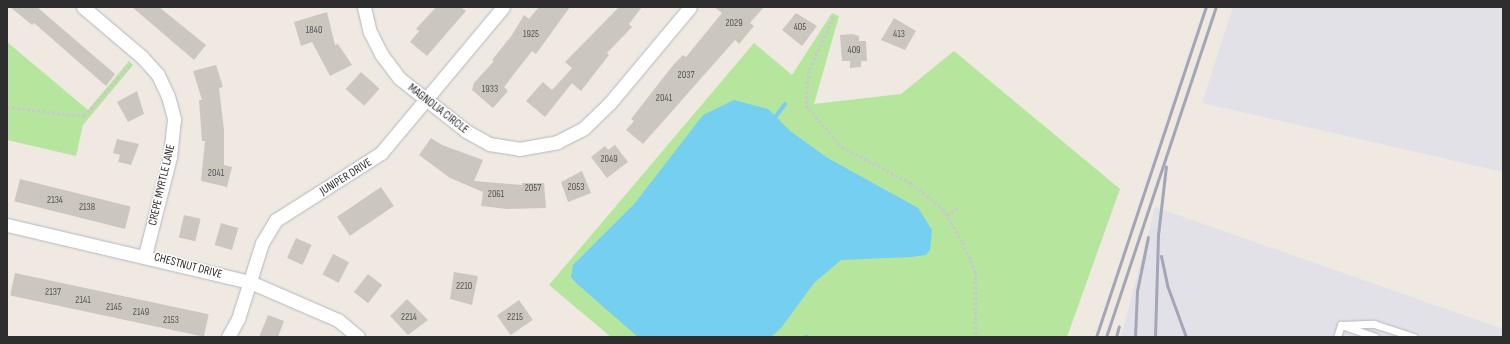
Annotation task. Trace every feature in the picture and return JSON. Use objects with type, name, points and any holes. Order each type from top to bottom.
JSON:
[{"type":"street","name":"CREPE MYRTLE LANE","points":[[83,7],[142,56],[158,75],[168,96],[174,119],[170,157],[145,255]]},
{"type":"street","name":"MAGNOLIA CIRCLE","points":[[364,7],[370,32],[381,54],[400,78],[466,131],[490,144],[519,150],[558,142],[584,128],[610,104],[690,7]]},
{"type":"street","name":"JUNIPER DRIVE","points":[[228,337],[250,282],[262,243],[276,220],[381,153],[503,7]]},
{"type":"street","name":"CHESTNUT DRIVE","points":[[7,225],[145,255],[250,282],[338,320],[358,337]]},
{"type":"lane","points":[[1341,325],[1374,324],[1414,337]]},
{"type":"lane","points":[[1337,337],[1341,325]]},
{"type":"lane","points":[[1341,325],[1375,337]]},
{"type":"path","points":[[834,17],[809,71],[806,105],[836,142],[922,190],[947,215],[963,242],[977,276],[976,337]]},
{"type":"path","points":[[7,107],[84,116],[129,66]]},
{"type":"path","points":[[947,215],[960,206]]},
{"type":"shaded area","points":[[1233,7],[1503,7],[1503,172],[1202,103]]},
{"type":"shaded area","points":[[1155,207],[1503,329],[1503,337],[1121,337]]},
{"type":"green space","points":[[832,13],[839,16],[814,104],[901,94],[954,51],[1120,189],[1067,337],[611,337],[549,285],[754,43],[792,75]]},
{"type":"green space","points":[[7,42],[88,110],[129,61],[133,65],[83,125],[76,156],[7,140]]},
{"type":"water","points":[[734,100],[768,109],[789,130],[826,157],[918,208],[932,230],[930,250],[926,255],[911,257],[841,260],[814,283],[781,328],[771,337],[638,337],[576,283],[571,277],[573,265],[635,203],[703,115]]},
{"type":"building","points":[[10,7],[37,7],[115,74],[106,86],[34,23],[32,25]]},
{"type":"building","points":[[132,7],[159,7],[206,45],[194,60]]},
{"type":"building","points":[[436,7],[461,7],[466,11],[427,56],[410,42],[419,31],[416,29]]},
{"type":"building","points":[[539,7],[570,7],[536,54],[532,51],[504,87],[508,91],[493,108],[472,90],[474,83],[494,61],[492,60],[512,35],[524,15],[529,19]]},
{"type":"building","points":[[619,7],[642,7],[629,24],[632,27],[607,53],[609,55],[581,91],[572,83],[545,117],[526,101],[543,82],[552,90],[572,68],[565,62]]},
{"type":"building","points":[[714,7],[764,7],[750,23],[754,26],[739,44],[735,40],[643,144],[626,130],[634,121],[631,119],[674,64],[683,55],[686,57],[722,13]]},
{"type":"building","points":[[327,12],[335,45],[338,44],[352,65],[330,76],[312,42],[301,46],[294,22]]},
{"type":"building","points":[[796,13],[817,26],[802,46],[782,30]]},
{"type":"building","points":[[894,18],[916,31],[905,50],[881,40]]},
{"type":"building","points":[[852,34],[859,36],[859,41],[866,41],[867,61],[861,61],[861,67],[850,68],[850,61],[842,61],[840,35]]},
{"type":"building","points":[[216,65],[223,87],[219,88],[224,130],[224,165],[232,167],[227,187],[201,181],[205,141],[202,141],[199,100],[202,100],[193,71]]},
{"type":"building","points":[[361,72],[380,89],[364,106],[346,89]]},
{"type":"building","points":[[137,91],[144,114],[128,122],[117,102]]},
{"type":"building","points":[[431,138],[442,145],[483,160],[474,181],[522,185],[522,183],[544,183],[546,208],[507,209],[481,206],[483,192],[450,178],[419,155]]},
{"type":"building","points":[[117,139],[139,144],[131,165],[118,162],[120,155],[113,153]]},
{"type":"building","points":[[615,145],[628,162],[607,178],[591,157],[605,146],[608,150]]},
{"type":"building","points":[[582,171],[591,193],[568,202],[561,182]]},
{"type":"building","points":[[20,179],[131,207],[125,229],[14,201]]},
{"type":"building","points":[[381,187],[394,206],[350,236],[337,217]]},
{"type":"building","points":[[184,215],[201,219],[195,241],[179,237]]},
{"type":"building","points":[[221,223],[238,228],[232,250],[215,245]]},
{"type":"building","points":[[296,238],[312,245],[303,265],[287,258]]},
{"type":"building","points":[[333,254],[349,262],[339,283],[323,274]]},
{"type":"building","points":[[454,272],[478,276],[472,305],[450,299]]},
{"type":"building","points":[[15,273],[209,314],[204,337],[10,295]]},
{"type":"building","points":[[368,274],[382,285],[368,303],[354,292]]},
{"type":"building","points":[[407,299],[428,320],[408,335],[390,316]]},
{"type":"building","points":[[519,300],[533,320],[511,335],[497,315]]},
{"type":"building","points":[[268,315],[284,321],[278,337],[259,337]]},
{"type":"waterway","points":[[776,116],[785,104]]},
{"type":"railway","points":[[1096,337],[1206,7]]},
{"type":"railway","points":[[1106,337],[1216,7]]},
{"type":"railway","points":[[1155,337],[1158,235],[1166,166]]},
{"type":"railway","points":[[1135,337],[1137,291],[1148,237]]},
{"type":"railway","points":[[1161,256],[1167,285],[1186,337]]},
{"type":"railway","points":[[1116,337],[1119,326]]}]
